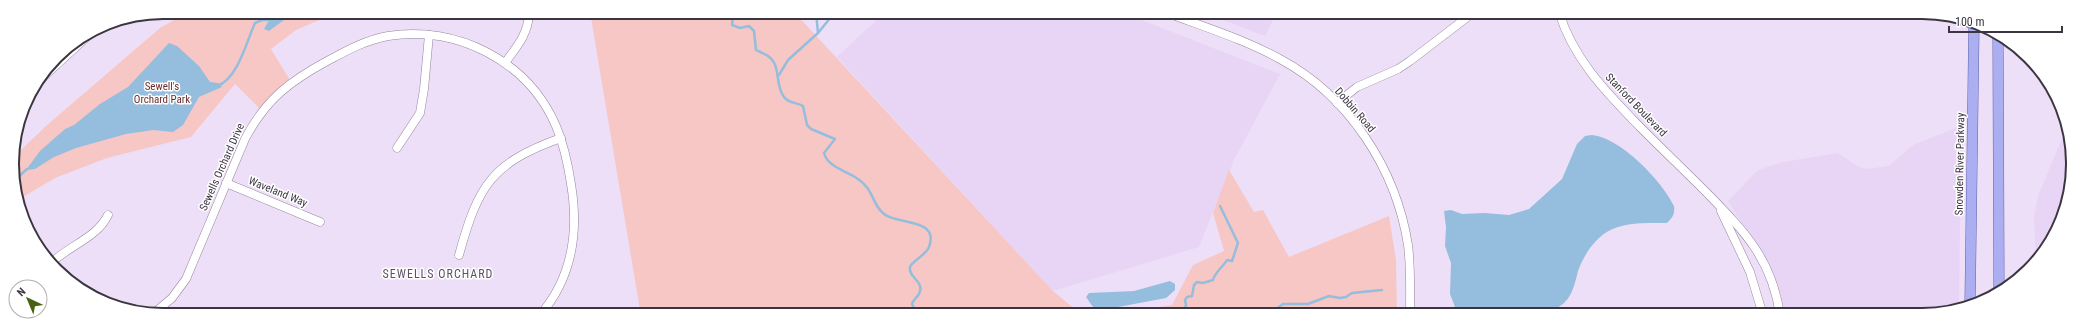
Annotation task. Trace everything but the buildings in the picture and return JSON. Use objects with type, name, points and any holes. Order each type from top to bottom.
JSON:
[{"type":"main road","name":"Snowden River Parkway","points":[[1970,299],[1974,29]]},
{"type":"main road","points":[[1998,41],[1999,286]]},
{"type":"street","points":[[505,63],[524,37],[527,30],[528,19]]},
{"type":"street","name":"Dobbin Road","points":[[1184,19],[1281,59],[1310,80],[1337,103],[1369,143],[1398,202],[1408,246],[1410,308]]},
{"type":"street","points":[[1337,103],[1361,84],[1398,69],[1410,62],[1465,19]]},
{"type":"street","name":"Stanford Boulevard","points":[[1561,19],[1567,35],[1579,57],[1600,85],[1752,241],[1766,267],[1774,287],[1778,308]]},
{"type":"street","name":"Sewells Orchard Drive","points":[[160,308],[172,298],[186,279],[245,139],[259,115],[272,99],[299,76],[353,47],[367,42],[403,34],[429,35],[472,44],[505,63],[535,91],[546,106],[561,138],[573,195],[576,225],[574,242],[566,274],[558,290],[545,308]]},
{"type":"street","points":[[397,148],[420,113],[424,89],[429,35]]},
{"type":"street","points":[[459,255],[469,218],[480,194],[490,181],[518,156],[536,147],[561,138]]},
{"type":"street","name":"Waveland Way","points":[[226,183],[320,222]]},
{"type":"street","name":"Stanford Boulevard","points":[[1715,202],[1732,232],[1750,272],[1760,308]]},
{"type":"street","points":[[55,259],[99,228],[108,214]]},
{"type":"shaded area","points":[[878,19],[1139,19],[1280,74],[1234,160],[1199,247],[1053,291],[837,57]]},
{"type":"shaded area","points":[[1220,19],[1274,19],[1265,36]]},
{"type":"shaded area","points":[[1961,126],[1959,303],[1931,308],[1780,308],[1773,273],[1728,201],[1758,170],[1783,162],[1838,153],[1859,167],[1867,169],[1889,166],[1913,145]]},
{"type":"shaded area","points":[[2063,136],[2066,154],[2066,173],[2061,201],[2047,236],[2036,251],[2034,217],[2038,196]]},
{"type":"green space","name":"Sewell's Orchard Park","points":[[177,19],[322,19],[296,30],[271,49],[291,82],[262,111],[235,84],[191,137],[107,158],[55,178],[23,197],[19,173],[19,150],[22,149],[46,126],[160,28]]},
{"type":"green space","points":[[591,19],[800,19],[1053,291],[1074,308],[640,308]]},
{"type":"green space","points":[[1229,170],[1254,212],[1263,210],[1289,257],[1389,216],[1396,260],[1397,308],[1152,308],[1172,305],[1193,265],[1224,251],[1213,213]]},
{"type":"water","points":[[270,19],[285,19],[269,31],[264,29]]},
{"type":"water","points":[[169,43],[177,46],[199,66],[210,82],[218,83],[222,87],[199,97],[183,125],[173,132],[153,130],[126,134],[76,148],[54,157],[35,169],[26,170],[40,151],[65,129],[74,125],[100,104],[128,87]]},
{"type":"water","points":[[1592,135],[1603,138],[1627,152],[1639,162],[1660,184],[1674,206],[1674,213],[1671,219],[1667,223],[1624,225],[1604,234],[1588,250],[1578,271],[1576,281],[1570,295],[1564,303],[1557,308],[1455,307],[1450,294],[1451,263],[1445,246],[1446,227],[1444,211],[1451,210],[1462,214],[1485,213],[1509,215],[1529,209],[1562,179],[1577,144],[1585,136]]},
{"type":"water","points":[[1170,281],[1175,284],[1175,290],[1166,298],[1113,308],[1093,307],[1086,297],[1089,293],[1134,291]]},
{"type":"waterway","points":[[733,19],[732,25],[740,28],[749,26],[754,31],[756,50],[768,56],[772,60],[777,70],[781,92],[788,101],[803,106],[807,125],[811,129],[835,139],[824,153],[829,162],[855,177],[866,186],[877,206],[884,214],[898,220],[916,224],[928,231],[931,238],[929,247],[925,253],[910,267],[911,274],[918,282],[920,288],[919,293],[912,304],[914,308]]},
{"type":"waterway","points":[[817,19],[818,33]]},
{"type":"waterway","points":[[779,75],[788,60],[818,33],[829,19]]},
{"type":"waterway","points":[[217,86],[231,76],[241,58],[255,23],[262,20],[272,20]]},
{"type":"waterway","points":[[19,176],[27,169]]},
{"type":"waterway","points":[[1185,308],[1185,300],[1187,297],[1192,296],[1194,285],[1197,282],[1203,283],[1213,280],[1215,274],[1227,260],[1232,261],[1238,243],[1220,206]]},
{"type":"waterway","points":[[1278,308],[1283,304],[1308,304],[1329,296],[1340,298],[1346,297],[1352,293],[1382,290]]},
{"type":"district","name":"SEWELLS ORCHARD","points":[[438,274]]}]
